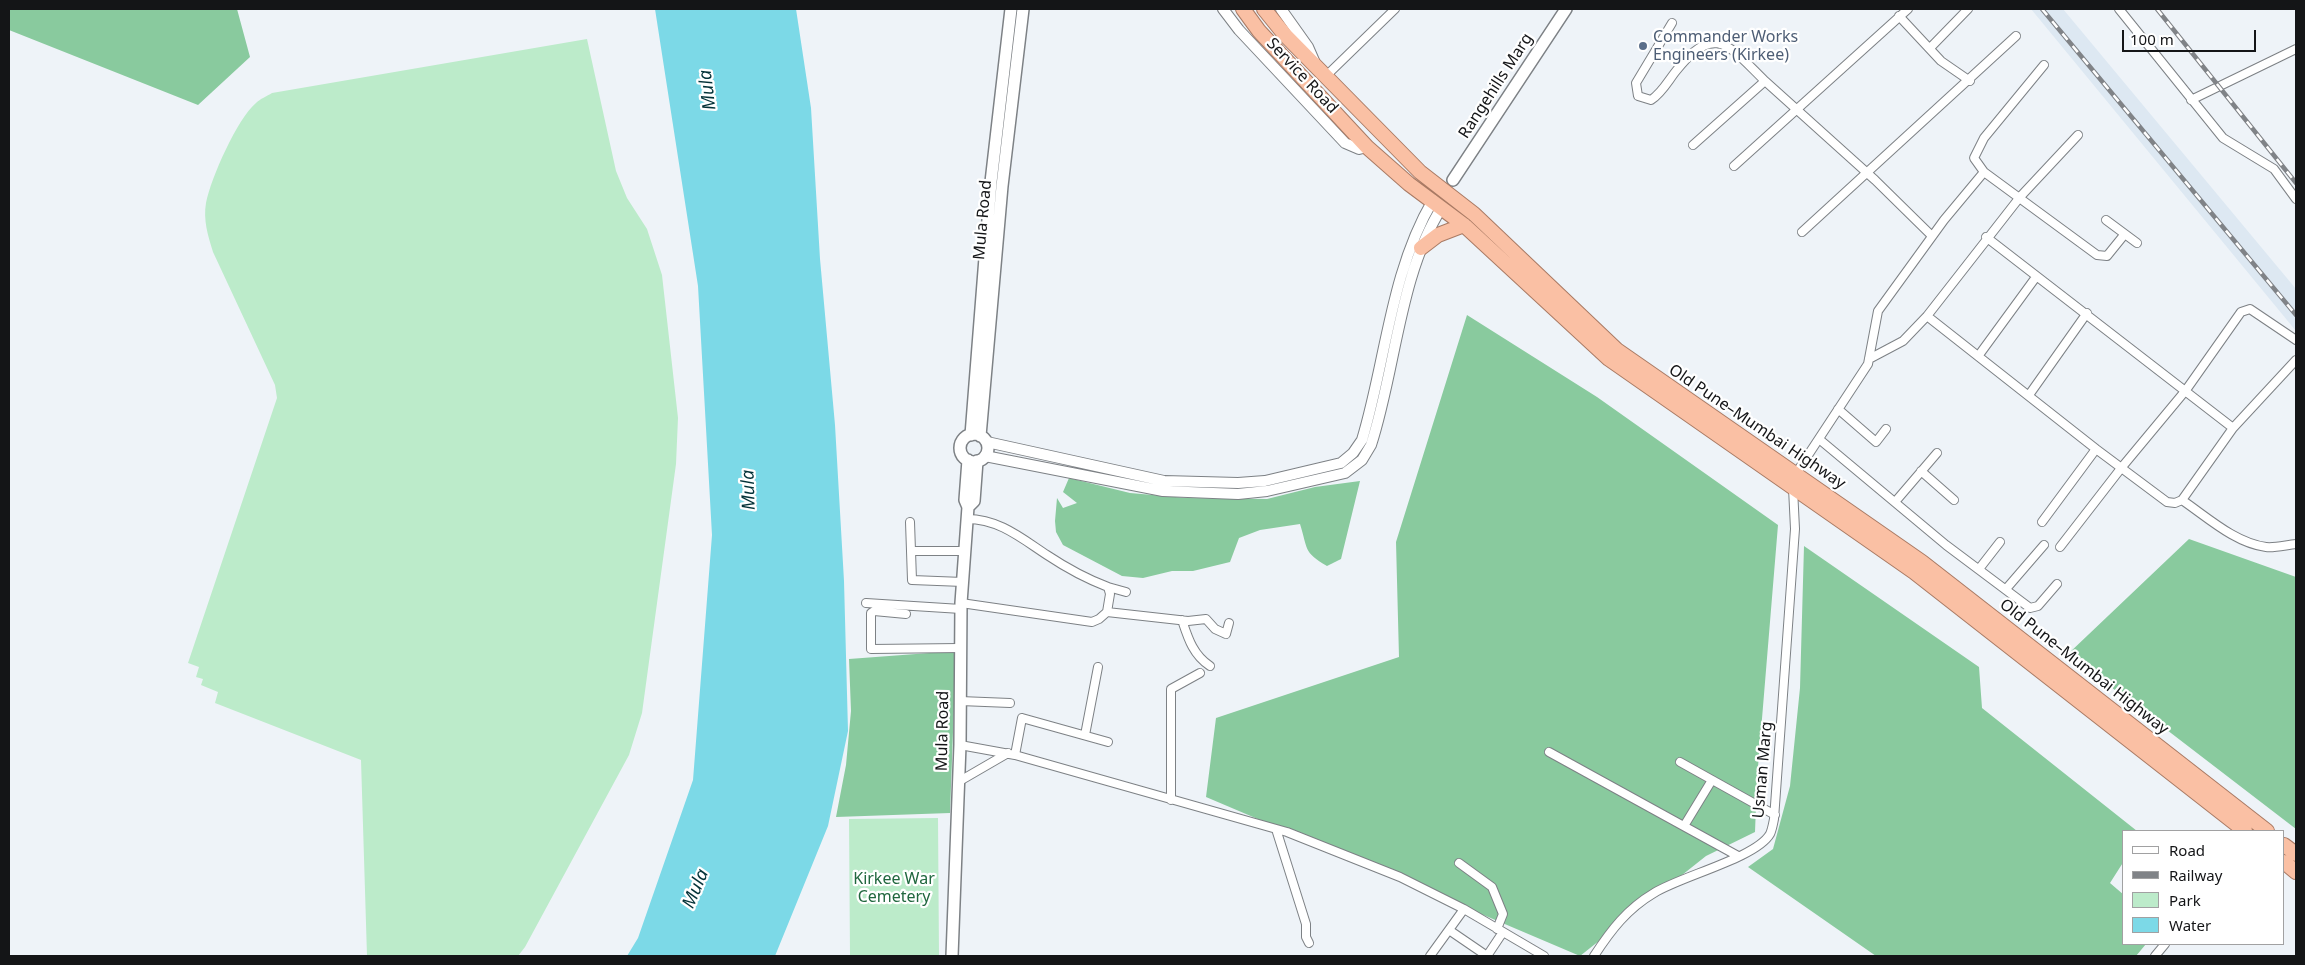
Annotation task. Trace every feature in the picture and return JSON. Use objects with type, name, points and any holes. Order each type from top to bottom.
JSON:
[{"type":"highway","name":"Old Pune–Mumbai Highway","points":[[1243,9],[1259,31],[1367,147],[1409,184],[1464,225],[1609,359],[1794,482],[1922,562],[2266,830]]},
{"type":"highway","name":"Old Pune–Mumbai Highway","points":[[1264,9],[1272,20],[1420,172],[1446,191],[1617,350],[1914,572],[2244,830]]},
{"type":"highway","points":[[1421,248],[1438,235],[1464,225]]},
{"type":"highway","points":[[2285,846],[2296,854]]},
{"type":"highway","points":[[2285,863],[2296,872]]},
{"type":"main road","points":[[979,438],[990,182],[1012,9]]},
{"type":"main road","name":"Mula Road","points":[[952,956],[960,745],[961,606],[968,513],[965,500],[977,459],[1002,186],[1023,9]]},
{"type":"main road","name":"Rangehills Marg","points":[[1446,191],[1566,9]]},
{"type":"main road","points":[[1437,204],[1446,191]]},
{"type":"main road","name":"Mula Road","points":[[977,459],[960,449],[963,440],[979,438]]},
{"type":"street","name":"Service Road","points":[[1223,9],[1239,30],[1345,143],[1359,149],[1367,147]]},
{"type":"street","points":[[1281,9],[1308,47],[1321,71],[1395,9]]},
{"type":"street","points":[[1734,166],[1796,108],[1908,9]]},
{"type":"street","points":[[1930,48],[1968,9]]},
{"type":"street","points":[[2119,9],[2223,138],[2274,169],[2296,199]]},
{"type":"street","points":[[1899,16],[1941,61],[1970,81]]},
{"type":"street","points":[[1672,23],[1636,83],[1638,96],[1652,100],[1697,49],[1712,42],[1723,43],[1868,174],[1932,236]]},
{"type":"street","points":[[1802,232],[1970,81],[2016,36]]},
{"type":"street","points":[[2191,100],[2296,49]]},
{"type":"street","points":[[2044,65],[1984,138],[1974,158],[1984,172],[2097,255],[2107,256],[2124,235]]},
{"type":"street","points":[[1693,145],[1765,81]]},
{"type":"street","points":[[1869,359],[1903,341],[1927,316],[1986,238],[2020,197],[2078,135]]},
{"type":"street","points":[[1794,482],[1818,439],[1869,359],[1878,311],[1932,236],[1984,172]]},
{"type":"street","points":[[979,438],[1180,482],[1252,483],[1324,468],[1344,461],[1362,440],[1403,270],[1414,234],[1437,204]]},
{"type":"street","points":[[977,459],[1180,493],[1253,493],[1326,478],[1350,470],[1366,453],[1374,436],[1421,248],[1437,204]]},
{"type":"street","points":[[2106,220],[2137,243]]},
{"type":"street","points":[[1986,238],[2234,428]]},
{"type":"street","points":[[1979,355],[2036,276]]},
{"type":"street","points":[[2060,547],[2122,467],[2186,390],[2240,312],[2250,310],[2296,340]]},
{"type":"street","points":[[2029,394],[2087,314]]},
{"type":"street","points":[[1927,316],[2029,394],[2096,449],[2167,502],[2174,503],[2182,500],[2234,428],[2296,360]]},
{"type":"street","points":[[1838,409],[1876,442],[1886,429]]},
{"type":"street","points":[[1818,439],[1978,569],[2032,608],[2038,606],[2057,584]]},
{"type":"street","points":[[2042,522],[2096,449]]},
{"type":"street","points":[[1895,502],[1936,453]]},
{"type":"street","points":[[1921,471],[1954,500]]},
{"type":"street","name":"Usman Marg","points":[[1594,956],[1613,927],[1632,908],[1655,892],[1738,856],[1761,844],[1770,834],[1775,815],[1795,529],[1794,482]]},
{"type":"street","points":[[2182,500],[2237,537],[2257,545],[2268,547],[2296,544]]},
{"type":"street","points":[[968,513],[1002,526],[1048,556],[1108,588],[1126,592]]},
{"type":"street","points":[[910,522],[912,580],[963,582]]},
{"type":"street","points":[[1978,569],[2000,542]]},
{"type":"street","points":[[2006,590],[2044,545]]},
{"type":"street","points":[[912,551],[965,551]]},
{"type":"street","points":[[866,603],[961,606],[1092,622],[1107,612],[1110,594],[1108,588]]},
{"type":"street","points":[[906,614],[874,611],[871,613],[871,648],[960,648]]},
{"type":"street","points":[[1107,612],[1182,620],[1206,619],[1215,629],[1226,634],[1229,623]]},
{"type":"street","points":[[1182,620],[1192,648],[1210,666]]},
{"type":"street","points":[[1085,735],[1098,667]]},
{"type":"street","points":[[1171,800],[1171,689],[1200,673]]},
{"type":"street","points":[[960,701],[1010,703]]},
{"type":"street","points":[[958,782],[1011,754],[1022,718],[1108,742]]},
{"type":"street","points":[[960,745],[1011,754],[1276,829],[1400,877],[1464,909],[1544,956]]},
{"type":"street","points":[[1549,752],[1738,856]]},
{"type":"street","points":[[1680,762],[1775,815]]},
{"type":"street","points":[[1684,826],[1712,780]]},
{"type":"street","points":[[1276,829],[1306,924],[1306,937],[1309,943]]},
{"type":"street","points":[[1449,930],[1487,956],[1500,931],[1503,914],[1492,887],[1459,863]]},
{"type":"street","points":[[1430,956],[1464,909]]},
{"type":"street","points":[[2155,956],[2163,945]]},
{"type":"shaded area","points":[[2031,9],[2063,9],[2296,289],[2296,331]]},
{"type":"green space","points":[[9,9],[237,9],[250,57],[198,105],[9,30]]},
{"type":"green space","points":[[587,39],[616,171],[627,198],[647,229],[662,275],[678,418],[676,464],[642,713],[629,755],[525,947],[518,956],[367,956],[361,760],[215,703],[218,692],[201,685],[203,679],[196,677],[199,667],[188,663],[277,398],[275,385],[213,252],[206,222],[206,203],[213,179],[233,135],[256,103],[272,93]]},
{"type":"green space","points":[[1467,315],[1597,397],[1778,525],[1757,779],[1755,832],[1706,856],[1580,956],[1206,797],[1216,718],[1399,657],[1396,542]]},
{"type":"green space","points":[[1069,478],[1130,493],[1187,498],[1267,499],[1315,487],[1360,481],[1341,559],[1327,566],[1310,553],[1300,524],[1260,530],[1239,538],[1230,562],[1193,571],[1172,571],[1143,578],[1122,576],[1063,545],[1056,532],[1057,498],[1063,508],[1077,503],[1063,492]]},
{"type":"green space","points":[[2189,539],[2296,577],[2296,829],[2068,654]]},
{"type":"green space","points":[[1804,546],[1979,667],[1982,708],[2136,830],[2122,830],[2122,864],[2110,883],[2122,893],[2122,945],[2145,945],[2136,956],[1876,956],[1748,867],[1773,849],[1790,786],[1800,688]]},
{"type":"green space","points":[[956,651],[950,813],[836,817],[846,765],[851,711],[849,659]]},
{"type":"green space","name":"Kirkee War Cemetery","points":[[938,818],[939,956],[850,956],[849,819]]},
{"type":"water","name":"Mula","points":[[655,9],[796,9],[811,108],[820,259],[835,425],[844,581],[848,731],[828,826],[775,956],[627,956],[638,938],[693,780],[712,535],[698,286]]},
{"type":"railway","points":[[2042,9],[2296,315]]},
{"type":"railway","points":[[2157,9],[2296,183]]},
{"type":"place","name":"Commander Works Engineers (Kirkee)","points":[[1643,46]]}]
